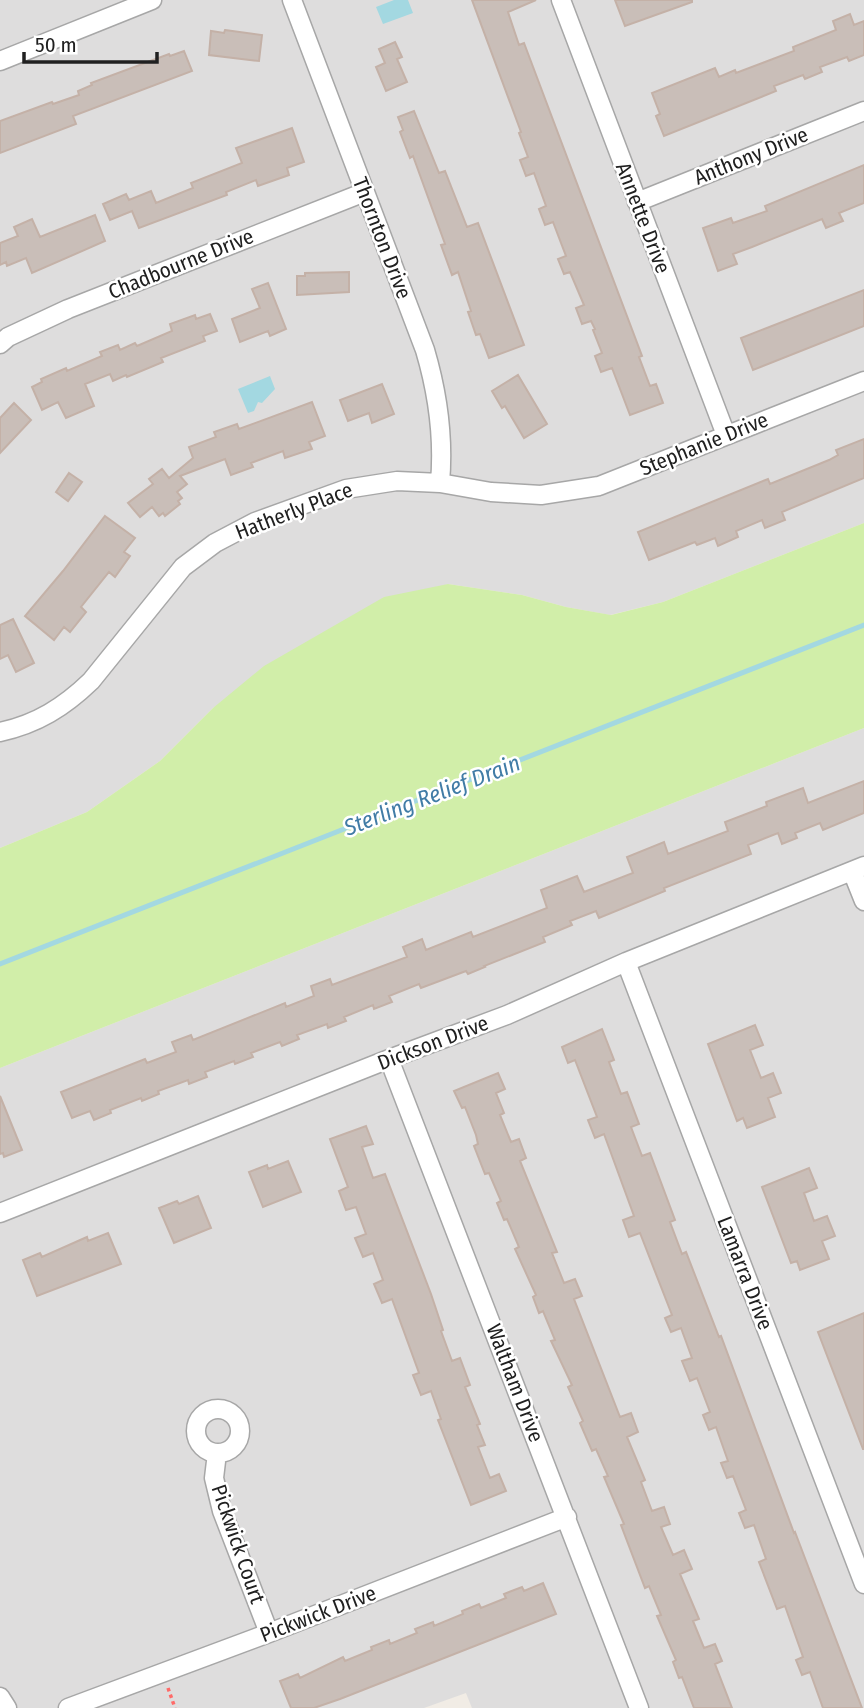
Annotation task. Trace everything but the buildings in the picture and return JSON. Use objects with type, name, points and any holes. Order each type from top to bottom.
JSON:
[{"type":"street","points":[[0,61],[152,0]]},
{"type":"street","name":"Thornton Drive","points":[[292,0],[425,350],[432,373],[442,434],[440,483]]},
{"type":"street","name":"Annette Drive","points":[[561,0],[726,435]]},
{"type":"street","name":"Anthony Drive","points":[[637,202],[864,111]]},
{"type":"street","name":"Chadbourne Drive","points":[[0,344],[8,337],[68,309],[365,192]]},
{"type":"street","name":"Stephanie Drive","points":[[541,495],[599,486],[864,381]]},
{"type":"street","name":"Hatherly Place","points":[[0,732],[38,720],[75,696],[91,681],[183,567],[215,543],[255,522],[345,489],[397,481],[440,483],[491,492],[541,495]]},
{"type":"street","points":[[858,869],[864,901]]},
{"type":"street","name":"Dickson Drive","points":[[0,1213],[507,1015],[626,962],[858,869]]},
{"type":"street","name":"Lamarra Drive","points":[[626,962],[864,1584]]},
{"type":"street","name":"Waltham Drive","points":[[389,1059],[639,1708]]},
{"type":"street","name":"Pickwick Court","points":[[217,1453],[214,1478],[222,1511],[269,1633]]},
{"type":"street","name":"Pickwick Drive","points":[[68,1708],[567,1517]]},
{"type":"street","points":[[0,1697],[7,1708]]},
{"type":"shaded area","points":[[0,0],[864,0],[864,523],[663,602],[610,615],[522,595],[448,584],[213,708],[160,761],[87,812],[0,848]]},
{"type":"shaded area","points":[[864,728],[864,1708],[472,1708],[466,1693],[424,1708],[0,1708],[0,1068]]},
{"type":"green space","name":"Sterling Relief Drain","points":[[864,523],[864,728],[0,1068],[0,848],[87,812],[160,761],[213,708],[264,666],[384,597],[448,584],[522,595],[611,615],[663,602]]},
{"type":"water","points":[[394,0],[408,0],[413,13],[383,24],[376,7]]},
{"type":"water","points":[[270,376],[275,389],[262,403],[258,402],[254,411],[248,413],[238,389]]},
{"type":"waterway","name":"Sterling Relief Drain","points":[[0,964],[864,625]]}]
